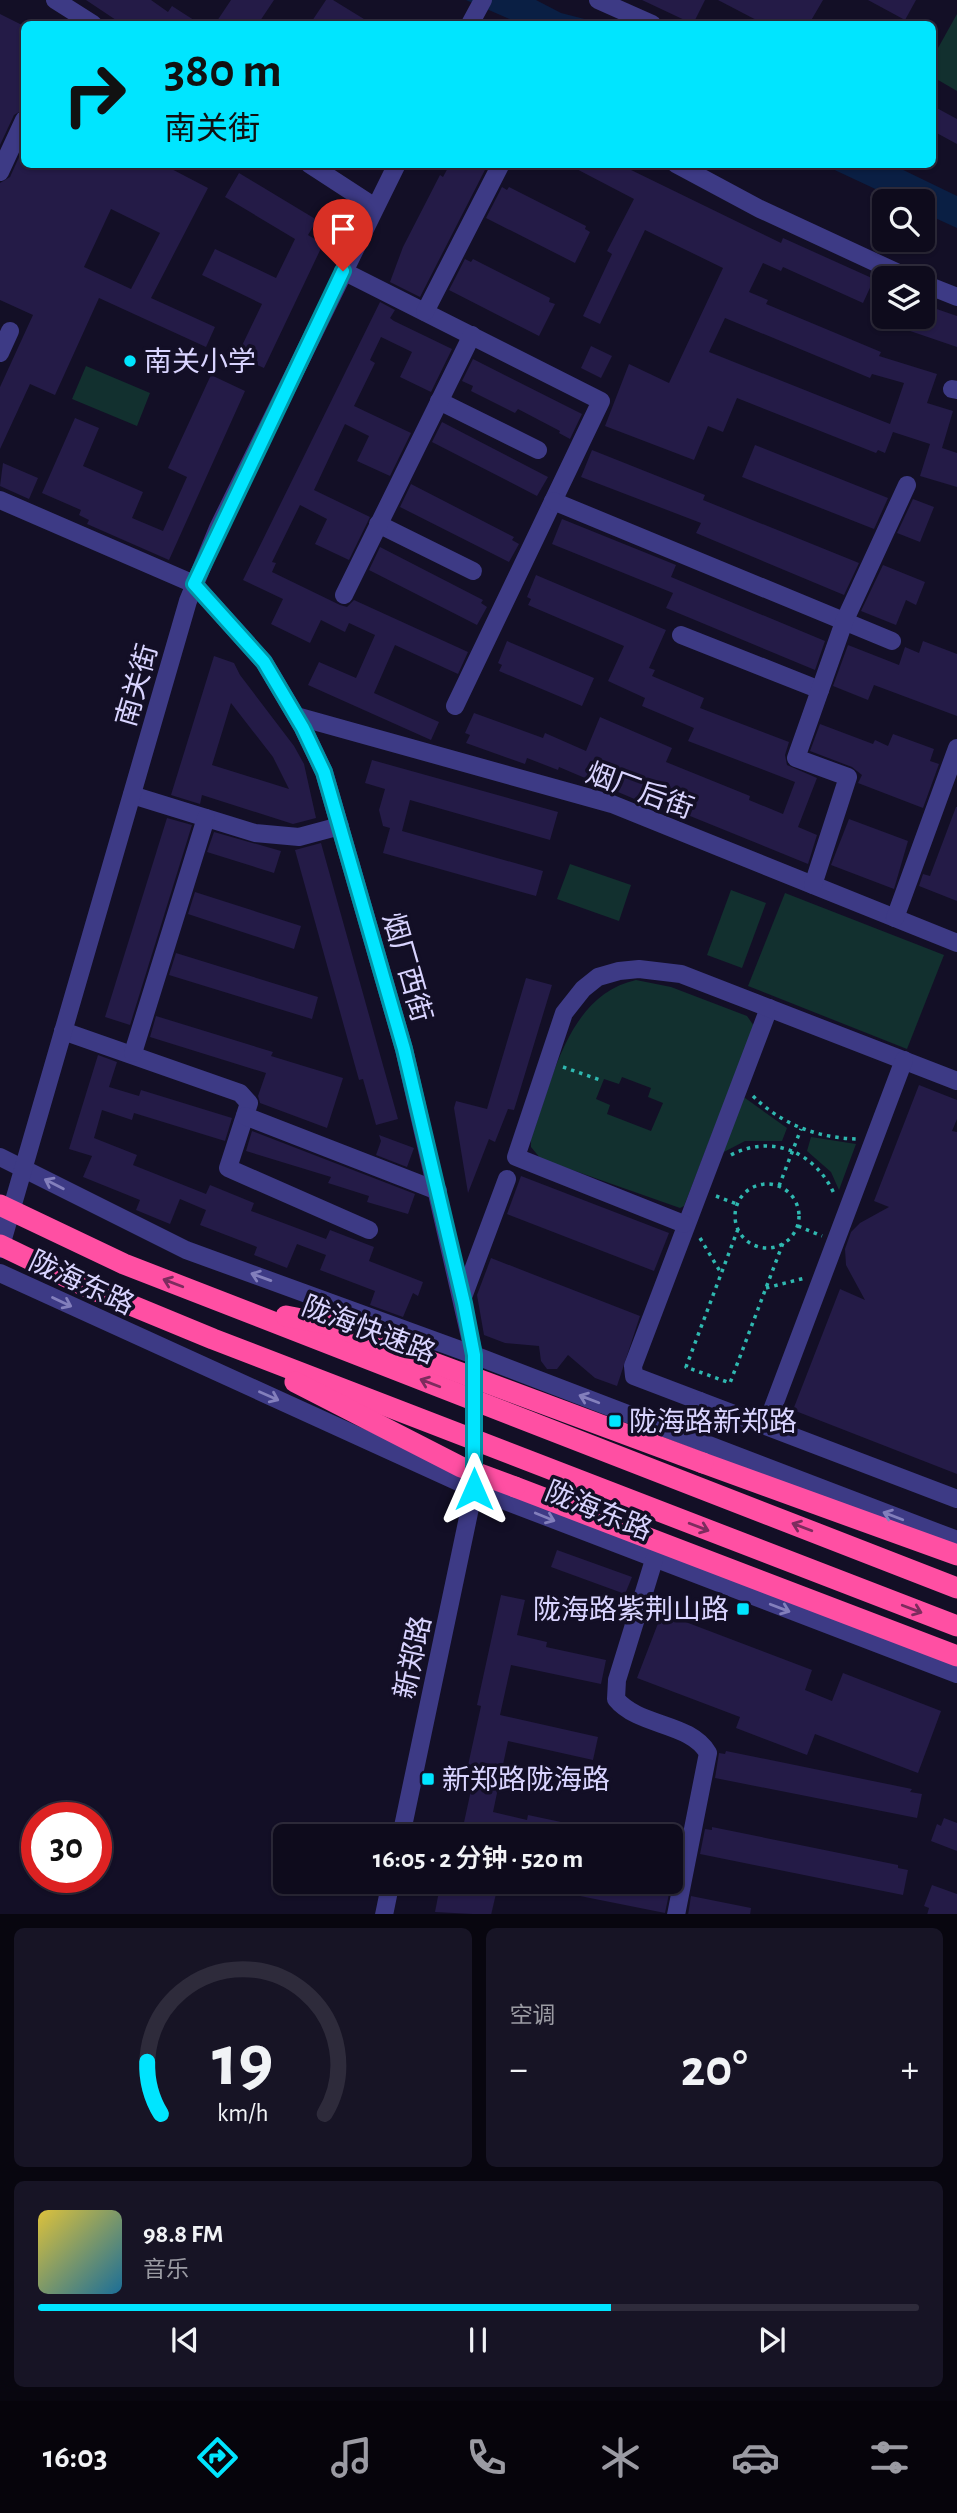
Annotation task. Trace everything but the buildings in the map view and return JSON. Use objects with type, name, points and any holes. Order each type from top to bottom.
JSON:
[{"type":"highway","name":"陇海快速路","points":[[0,1205],[124,1264],[957,1588]]},
{"type":"highway","points":[[0,1247],[87,1287],[213,1339],[957,1626]]},
{"type":"highway","points":[[227,1304],[332,1325],[957,1555]]},
{"type":"highway","points":[[213,1339],[461,1467],[957,1656]]},
{"type":"street","points":[[55,0],[73,19]]},
{"type":"street","points":[[472,21],[483,0]]},
{"type":"street","points":[[598,0],[645,21]]},
{"type":"street","points":[[0,172],[21,126]]},
{"type":"street","points":[[315,168],[375,207]]},
{"type":"street","name":"南关街","points":[[0,1247],[194,584],[395,168]]},
{"type":"street","points":[[425,312],[498,168]]},
{"type":"street","points":[[683,168],[760,209],[883,266]]},
{"type":"street","points":[[343,271],[601,401],[455,706]]},
{"type":"street","points":[[935,289],[957,297]]},
{"type":"street","points":[[0,353],[10,331]]},
{"type":"street","points":[[344,595],[472,335]]},
{"type":"street","points":[[439,401],[538,450]]},
{"type":"street","points":[[813,885],[848,777],[796,758],[844,622],[906,485]]},
{"type":"street","points":[[0,499],[194,584]]},
{"type":"street","points":[[553,501],[892,642]]},
{"type":"street","points":[[379,524],[473,571]]},
{"type":"street","name":"烟厂西街","points":[[194,584],[264,662],[296,716],[324,772],[404,1049],[463,1297],[474,1355],[474,1489]]},
{"type":"street","points":[[681,635],[820,690]]},
{"type":"street","name":"烟厂后街","points":[[296,716],[612,804],[957,943]]},
{"type":"street","points":[[895,918],[957,748]]},
{"type":"street","points":[[132,795],[255,833],[299,837],[340,826]]},
{"type":"street","points":[[133,1053],[206,818]]},
{"type":"street","points":[[691,1229],[516,1157],[564,1013],[583,989],[598,977],[639,969],[681,974],[957,1081]]},
{"type":"street","points":[[769,1008],[705,1170],[691,1229],[633,1366],[634,1376],[957,1499]]},
{"type":"street","points":[[63,1031],[133,1053],[240,1093],[249,1103],[228,1168],[369,1230]]},
{"type":"street","points":[[766,1426],[904,1060]]},
{"type":"street","points":[[245,1116],[438,1191]]},
{"type":"street","points":[[0,1157],[186,1250],[474,1355],[957,1540]]},
{"type":"street","points":[[463,1297],[507,1179]]},
{"type":"street","name":"陇海东路","points":[[0,1273],[474,1489],[957,1674]]},
{"type":"street","points":[[688,1437],[700,1401]]},
{"type":"street","name":"新郑路","points":[[404,1824],[474,1489]]},
{"type":"street","points":[[654,1560],[617,1680],[616,1699],[626,1712],[689,1736],[703,1745],[708,1753],[676,1914]]},
{"type":"street","points":[[384,1914],[388,1894]]},
{"type":"path","points":[[548,1061],[603,1081]]},
{"type":"path","points":[[740,1083],[781,1119],[801,1129],[838,1138],[875,1138]]},
{"type":"path","points":[[779,1186],[801,1129]]},
{"type":"path","points":[[705,1170],[741,1149],[756,1145],[793,1150],[821,1170],[829,1182],[843,1221]]},
{"type":"path","points":[[761,1184],[779,1186],[796,1202],[797,1226],[783,1243],[730,1383],[686,1367],[738,1229],[735,1214],[737,1204],[746,1191],[761,1184]]},
{"type":"path","points":[[797,1226],[836,1241]]},
{"type":"path","points":[[691,1229],[722,1273]]},
{"type":"path","points":[[738,1229],[756,1246],[776,1247],[783,1243]]},
{"type":"path","points":[[766,1288],[825,1270]]},
{"type":"green space","points":[[957,14],[957,91],[936,79],[936,52]]},
{"type":"green space","points":[[86,366],[150,393],[137,426],[72,399]]},
{"type":"green space","points":[[570,864],[631,885],[619,921],[557,899]]},
{"type":"green space","points":[[731,890],[766,903],[742,968],[707,955]]},
{"type":"green space","points":[[785,893],[944,955],[907,1049],[748,986]]},
{"type":"green space","points":[[636,980],[671,987],[747,1016],[754,1026],[684,1206],[680,1208],[541,1159],[531,1147],[531,1139],[555,1068],[566,1044],[593,1003],[613,989]],"holes":[[[622,1077],[651,1088],[648,1097],[663,1103],[651,1131],[607,1114],[610,1105],[596,1099],[604,1079],[619,1084]]]},
{"type":"green space","points":[[745,1098],[787,1128],[782,1141],[745,1141],[722,1153],[739,1099]]},
{"type":"green space","points":[[811,1137],[856,1144],[839,1190],[831,1172],[807,1151]]},
{"type":"water","points":[[466,0],[536,0],[561,13],[592,21],[514,21]]},
{"type":"water","points":[[830,168],[899,168],[957,196],[957,228],[935,218],[935,189],[875,189]]},
{"type":"place","name":"南关小学","points":[[130,361]]},
{"type":"place","name":"陇海路新郑路","points":[[615,1421]]},
{"type":"place","name":"陇海路紫荆山路","points":[[743,1609]]},
{"type":"place","name":"新郑路陇海路","points":[[428,1779]]},
{"type":"route","points":[[343,271],[218,528],[194,584],[264,662],[303,728],[324,772],[404,1049],[464,1303],[474,1355],[474,1489]]}]
